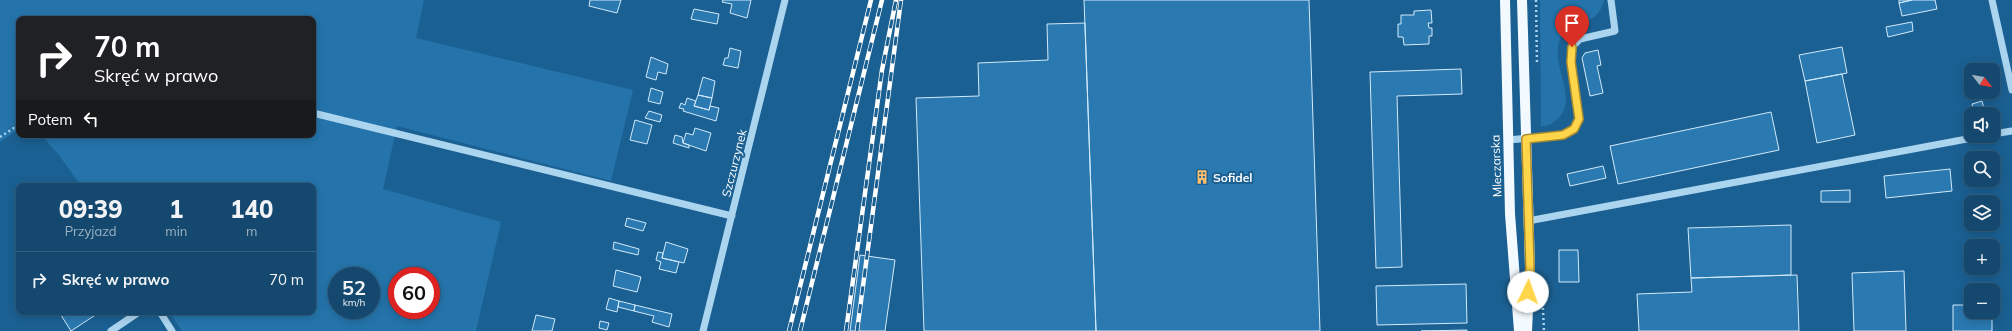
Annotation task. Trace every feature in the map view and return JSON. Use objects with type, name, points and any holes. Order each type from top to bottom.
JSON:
[{"type":"main road","name":"Mleczarska","points":[[1504,0],[1510,214],[1519,331]]},
{"type":"main road","points":[[1522,0],[1530,267],[1527,331]]},
{"type":"street","name":"Szczurzynek","points":[[703,331],[786,0]]},
{"type":"street","points":[[1508,140],[1563,135],[1574,129],[1579,119],[1571,62],[1572,47],[1580,39],[1615,31],[1611,0]]},
{"type":"street","points":[[1992,0],[2012,90]]},
{"type":"street","points":[[316,114],[732,216]]},
{"type":"street","points":[[2000,133],[2012,131]]},
{"type":"street","points":[[1528,221],[1964,140]]},
{"type":"street","points":[[111,331],[135,315]]},
{"type":"street","points":[[162,315],[172,331]]},
{"type":"path","points":[[0,137],[16,128]]},
{"type":"shaded area","points":[[0,0],[424,0],[416,38],[633,90],[611,181],[397,126],[383,189],[501,222],[476,331],[182,331],[171,315],[316,315],[316,183],[79,183],[59,155],[44,138],[316,138],[316,16],[16,16],[16,131],[0,142]]},
{"type":"shaded area","points":[[1540,0],[1604,0],[1600,10],[1595,16],[1568,29],[1563,34],[1559,42],[1559,62],[1566,94],[1565,104],[1562,113],[1555,121],[1545,126],[1541,126]]},
{"type":"building","points":[[590,0],[621,0],[617,13],[589,6]]},
{"type":"building","points":[[723,0],[751,0],[747,18],[730,13],[732,4],[722,2]]},
{"type":"building","name":"Sofidel","points":[[1084,0],[1309,0],[1320,331],[1096,331]]},
{"type":"building","points":[[1899,0],[1912,0],[1899,3]]},
{"type":"building","points":[[1912,0],[1935,0],[1937,9],[1902,16],[1899,3]]},
{"type":"building","points":[[694,9],[719,14],[717,24],[691,19]]},
{"type":"building","points":[[1431,10],[1432,23],[1428,23],[1429,28],[1432,28],[1432,36],[1429,36],[1429,44],[1404,45],[1403,37],[1398,37],[1398,24],[1401,24],[1401,15],[1414,15],[1414,11]]},
{"type":"building","points":[[1912,22],[1913,31],[1888,37],[1886,27]]},
{"type":"building","points":[[1085,23],[1096,331],[924,331],[916,98],[979,96],[978,63],[1048,60],[1047,24]]},
{"type":"building","points":[[1842,47],[1847,73],[1805,81],[1799,55]]},
{"type":"building","points":[[730,48],[741,51],[738,68],[723,65],[725,58],[728,58]]},
{"type":"building","points":[[1598,50],[1601,65],[1597,66],[1603,93],[1590,96],[1582,58],[1585,53]]},
{"type":"building","points":[[651,57],[668,64],[666,74],[658,72],[656,80],[646,77]]},
{"type":"building","points":[[1461,69],[1462,94],[1397,96],[1402,267],[1376,268],[1370,72]]},
{"type":"building","points":[[1842,74],[1855,135],[1817,143],[1805,81]]},
{"type":"building","points":[[703,77],[715,81],[712,98],[698,95]]},
{"type":"building","points":[[651,88],[663,92],[660,104],[648,101]]},
{"type":"building","points":[[698,95],[712,98],[709,110],[694,106]]},
{"type":"building","points":[[687,98],[696,101],[694,106],[709,110],[710,106],[719,108],[716,121],[683,111],[684,109],[679,108],[681,103],[685,105]]},
{"type":"building","points":[[1982,101],[1984,107],[1973,107],[1972,104]]},
{"type":"building","points":[[649,111],[662,115],[660,122],[645,118]]},
{"type":"building","points":[[1771,112],[1779,150],[1618,184],[1610,146]]},
{"type":"building","points":[[635,120],[652,125],[647,144],[630,140]]},
{"type":"building","points":[[695,128],[711,133],[706,151],[683,143],[686,133],[693,135]]},
{"type":"building","points":[[675,135],[682,137],[683,143],[689,145],[689,148],[673,143]]},
{"type":"building","points":[[1603,166],[1606,178],[1570,186],[1567,174]]},
{"type":"building","points":[[1950,169],[1952,191],[1886,198],[1884,176]]},
{"type":"building","points":[[1850,190],[1850,202],[1821,202],[1821,191]]},
{"type":"building","points":[[627,218],[646,223],[643,231],[625,226]]},
{"type":"building","points":[[1791,225],[1791,275],[1691,278],[1688,228]]},
{"type":"building","points":[[614,242],[639,249],[638,255],[613,249]]},
{"type":"building","points":[[666,242],[688,249],[684,263],[662,258]]},
{"type":"building","points":[[1559,250],[1578,250],[1579,282],[1559,282]]},
{"type":"building","points":[[658,252],[663,253],[662,258],[679,262],[676,273],[659,269],[661,262],[656,260]]},
{"type":"building","points":[[860,255],[895,260],[885,331],[850,331]]},
{"type":"building","points":[[616,270],[641,277],[637,292],[613,286]]},
{"type":"building","points":[[1904,271],[1906,331],[1854,331],[1852,273]]},
{"type":"building","points":[[1797,275],[1799,331],[1639,331],[1637,294],[1692,292],[1691,278]]},
{"type":"building","points":[[1466,284],[1467,323],[1377,325],[1376,286]]},
{"type":"building","points":[[609,298],[619,301],[617,312],[606,309]]},
{"type":"building","points":[[619,301],[635,305],[634,311],[618,307]]},
{"type":"building","points":[[635,305],[672,314],[669,327],[652,322],[654,316],[634,311]]},
{"type":"building","points":[[1953,305],[1964,305],[1964,319],[1992,319],[1992,331],[1953,331]]},
{"type":"building","points":[[61,315],[95,315],[71,331]]},
{"type":"building","points":[[536,315],[555,319],[552,331],[532,331]]},
{"type":"building","points":[[600,321],[609,323],[607,330],[599,328]]},
{"type":"building","points":[[1467,330],[1467,331],[1421,331]]},
{"type":"railway","points":[[789,331],[871,0]]},
{"type":"railway","points":[[800,331],[882,0]]},
{"type":"railway","points":[[846,331],[882,70],[896,0]]},
{"type":"railway","points":[[857,331],[901,0]]},
{"type":"place","name":"Sofidel","points":[[1202,177]]},
{"type":"route","points":[[1528,292],[1530,267],[1526,139],[1563,135],[1574,129],[1579,119],[1571,62],[1572,47]]}]
